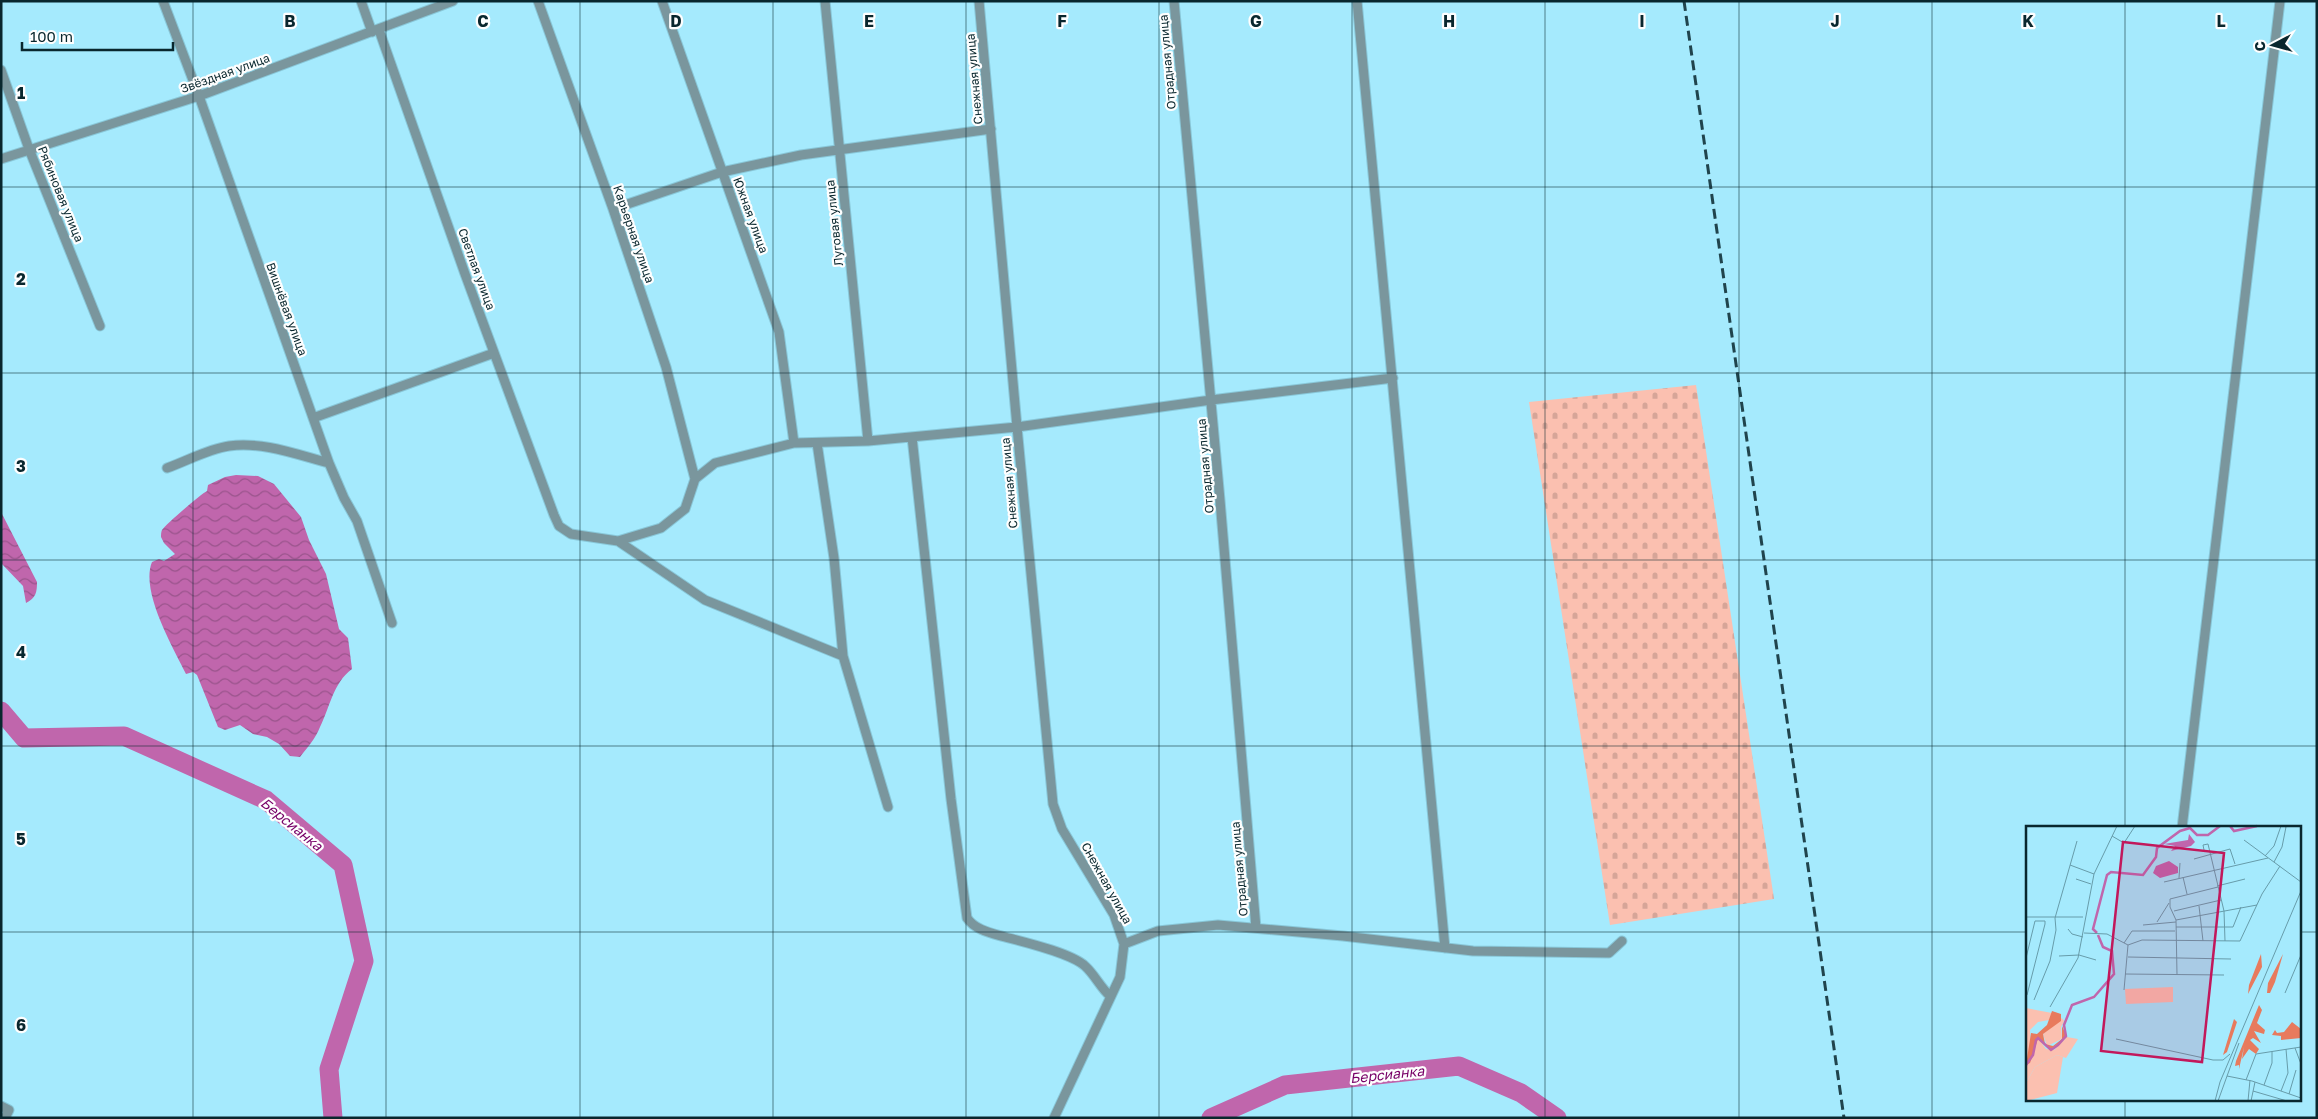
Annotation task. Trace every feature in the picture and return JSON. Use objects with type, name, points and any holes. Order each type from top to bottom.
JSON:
[{"type":"street","name":"Вишнёвая улица","points":[[162,1],[199,96],[329,463],[344,498],[357,521],[392,623]]},
{"type":"street","name":"Светлая улица","points":[[361,1],[376,31],[559,526],[571,534],[618,541]]},
{"type":"street","name":"Звёздная улица","points":[[1,159],[199,96],[453,1]]},
{"type":"street","name":"Карьерная улица","points":[[538,1],[613,210],[666,367],[695,479]]},
{"type":"street","name":"Южная улица","points":[[662,1],[779,332],[794,443]]},
{"type":"street","name":"Луговая улица","points":[[825,1],[868,441]]},
{"type":"street","name":"Снежная улица","points":[[979,1],[1016,427],[1053,804],[1062,829],[1114,915],[1124,944]]},
{"type":"street","name":"Отрадная улица","points":[[1174,1],[1211,400],[1256,928]]},
{"type":"street","points":[[1357,1],[1445,948]]},
{"type":"street","points":[[2182,826],[2280,1]]},
{"type":"street","name":"Рябиновая улица","points":[[1,70],[29,149],[100,326]]},
{"type":"street","points":[[613,210],[722,172],[801,155],[991,129]]},
{"type":"street","points":[[313,418],[494,353]]},
{"type":"street","points":[[618,541],[661,528],[686,509],[695,479],[715,463],[794,443],[868,441],[1016,427],[1211,400],[1393,378]]},
{"type":"street","points":[[912,437],[950,789],[967,918],[971,925],[990,933],[1046,948],[1084,964],[1101,989],[1110,996]]},
{"type":"street","points":[[817,442],[834,558],[842,656],[888,807]]},
{"type":"street","points":[[167,468],[230,446],[249,445],[329,463]]},
{"type":"street","points":[[618,541],[705,600],[842,656]]},
{"type":"street","points":[[1054,1118],[1120,977],[1124,944],[1158,931],[1218,924],[1473,951],[1609,953],[1622,941]]},
{"type":"green space","points":[[1696,385],[1774,899],[1610,925],[1529,402]]},
{"type":"water","points":[[236,475],[258,476],[274,484],[301,517],[309,540],[326,574],[339,629],[348,638],[352,669],[340,681],[318,731],[300,757],[290,756],[279,744],[267,737],[253,734],[240,725],[225,730],[218,727],[197,675],[193,672],[186,674],[160,619],[150,588],[149,574],[152,562],[159,559],[164,561],[175,554],[164,543],[161,537],[162,530],[207,491],[208,485],[225,477]]},
{"type":"water","points":[[1,512],[37,582],[35,594],[26,603],[23,586],[1,563]]},
{"type":"waterway","name":"Берсианка","points":[[1,711],[24,738],[124,736],[266,800],[343,865],[364,961],[329,1069],[333,1118]]},
{"type":"waterway","name":"Берсианка","points":[[1211,1118],[1285,1085],[1459,1066],[1521,1093],[1557,1118]]},
{"type":"railway","points":[[1684,1],[1844,1118]]}]
